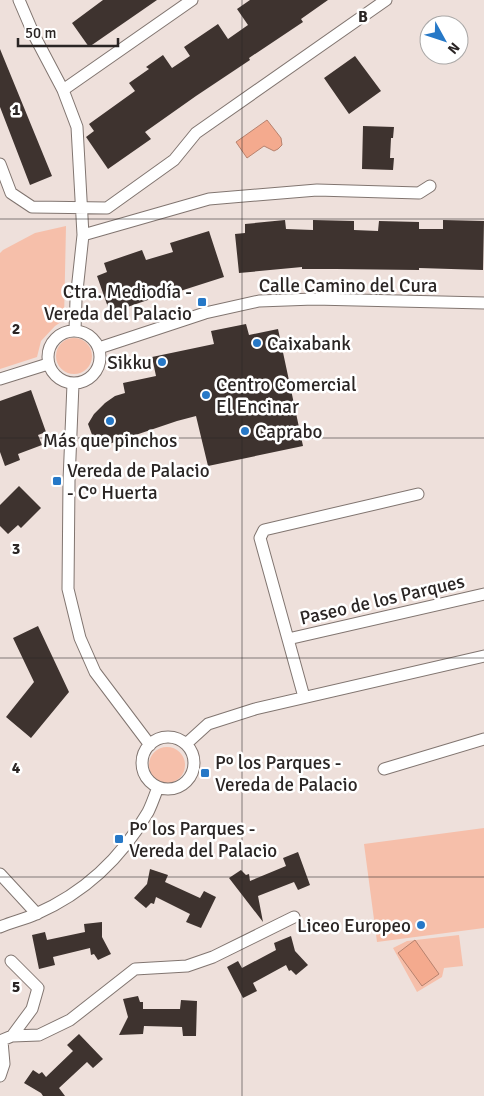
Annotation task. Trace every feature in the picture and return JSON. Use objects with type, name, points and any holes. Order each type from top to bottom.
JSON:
[{"type":"street","points":[[19,0],[34,35],[64,90],[76,127],[83,235],[76,300],[75,330]]},
{"type":"street","points":[[64,90],[192,0]]},
{"type":"street","points":[[0,164],[12,193],[32,207],[107,208],[174,160],[196,133],[386,0]]},
{"type":"street","points":[[83,235],[209,199],[316,190],[419,193],[430,186]]},
{"type":"street","name":"Calle Camino del Cura","points":[[99,348],[205,313],[259,301],[314,299],[484,303]]},
{"type":"street","points":[[75,330],[85,333],[93,339],[99,348],[98,368],[92,377],[83,382],[72,384],[62,381],[53,374],[48,364],[47,354],[50,345],[56,337],[65,332],[75,330]]},
{"type":"street","points":[[0,379],[48,364]]},
{"type":"street","points":[[72,384],[68,588],[80,638],[95,672],[150,745]]},
{"type":"street","name":"Paseo de los Parques","points":[[304,697],[260,538],[264,530],[418,494]]},
{"type":"street","name":"Paseo de los Parques","points":[[288,639],[484,594]]},
{"type":"street","points":[[186,744],[208,724],[255,708],[484,656]]},
{"type":"street","points":[[164,738],[172,738],[186,744],[194,760],[190,777],[183,784],[175,788],[166,789],[158,787],[151,782],[143,768],[145,751],[150,745],[156,740],[164,738]]},
{"type":"street","points":[[384,769],[484,739]]},
{"type":"street","points":[[0,927],[37,914],[76,892],[102,871],[126,845],[148,810],[158,787]]},
{"type":"street","points":[[0,874],[37,914]]},
{"type":"street","points":[[4,1039],[39,1035],[70,1020],[135,969],[187,966],[214,957],[294,917]]},
{"type":"street","points":[[0,1076],[4,1064],[4,1039],[32,1009],[38,988],[11,961]]},
{"type":"shaded area","points":[[267,120],[281,138],[282,145],[274,151],[264,146],[247,158],[236,142]]},
{"type":"shaded area","points":[[66,226],[64,320],[55,326],[41,341],[37,357],[0,369],[0,253],[35,233]]},
{"type":"shaded area","points":[[74,338],[81,339],[87,343],[91,349],[91,363],[87,369],[81,373],[74,374],[67,373],[61,369],[57,363],[56,356],[57,349],[61,343],[67,339]]},
{"type":"shaded area","points":[[167,747],[180,752],[185,765],[180,778],[167,783],[154,778],[149,765],[154,752]]},
{"type":"shaded area","points":[[484,828],[484,928],[377,942],[364,844]]},
{"type":"shaded area","points":[[459,935],[463,966],[444,968],[442,977],[417,992],[393,948],[407,941]]},
{"type":"shaded area","points":[[415,940],[439,974],[422,986],[398,953]]},
{"type":"building","points":[[103,0],[157,0],[89,47],[72,23]]},
{"type":"building","points":[[250,0],[328,0],[301,19],[303,22],[145,132],[151,139],[108,169],[86,137],[94,131],[89,124],[135,91],[129,83],[149,69],[146,67],[163,55],[172,68],[190,56],[184,47],[218,24],[228,39],[248,25],[237,9]]},
{"type":"building","points":[[0,49],[52,176],[30,185],[0,107]]},
{"type":"building","points":[[355,56],[381,91],[349,114],[324,78]]},
{"type":"building","points":[[363,126],[394,127],[393,138],[391,138],[390,158],[394,158],[393,170],[362,169]]},
{"type":"building","points":[[285,220],[286,229],[313,230],[313,220],[354,221],[354,230],[378,231],[379,221],[419,222],[419,229],[443,229],[443,220],[484,221],[483,270],[419,268],[419,270],[302,269],[302,267],[239,273],[235,234],[245,233],[245,224]]},
{"type":"building","points":[[209,231],[224,277],[174,293],[174,291],[110,313],[97,276],[107,272],[104,263],[142,250],[146,260],[173,252],[170,243]]},
{"type":"building","name":"Centro Comercial El Encinar","points":[[246,324],[249,335],[278,329],[303,446],[208,466],[196,416],[97,448],[88,424],[94,414],[115,396],[125,393],[123,383],[156,376],[152,357],[214,344],[211,331]]},
{"type":"building","points":[[31,390],[46,432],[38,435],[42,445],[18,454],[20,460],[5,466],[0,452],[0,401]]},
{"type":"building","points":[[19,486],[41,508],[21,528],[18,525],[8,534],[0,526],[0,505]]},
{"type":"building","points":[[38,626],[69,692],[31,738],[6,717],[34,682],[13,638]]},
{"type":"building","points":[[298,852],[310,885],[298,890],[294,882],[258,896],[263,922],[229,878],[241,870],[246,875],[249,874],[250,881],[286,866],[283,858]]},
{"type":"building","points":[[150,869],[168,875],[165,882],[200,898],[204,891],[216,897],[201,928],[186,922],[190,914],[156,897],[154,904],[151,903],[146,908],[134,898],[147,884]]},
{"type":"building","points":[[102,922],[102,937],[111,954],[98,960],[94,954],[91,955],[90,948],[53,957],[55,965],[39,969],[32,935],[45,932],[47,940],[85,932],[84,924]]},
{"type":"building","points":[[291,936],[295,951],[308,965],[296,975],[291,970],[289,971],[286,965],[253,983],[257,991],[243,998],[227,967],[238,961],[242,968],[276,950],[274,943]]},
{"type":"building","points":[[138,996],[140,1002],[143,1002],[143,1009],[180,1009],[181,1000],[197,1001],[196,1036],[183,1036],[182,1027],[144,1026],[143,1034],[119,1035],[128,1017],[123,999]]},
{"type":"building","points":[[79,1034],[103,1059],[93,1068],[87,1062],[59,1088],[65,1096],[43,1096],[24,1083],[33,1070],[39,1074],[42,1072],[46,1077],[73,1051],[67,1045]]},
{"type":"place","name":"Ctra. Mediodía - Vereda del Palacio","points":[[202,302]]},
{"type":"place","name":"Caixabank","points":[[257,343]]},
{"type":"place","name":"Sikku","points":[[162,362]]},
{"type":"place","name":"Centro Comercial El Encinar","points":[[206,395]]},
{"type":"place","name":"Más que pinchos","points":[[110,421]]},
{"type":"place","name":"Caprabo","points":[[245,431]]},
{"type":"place","name":"Vereda de Palacio - Cº Huerta","points":[[57,481]]},
{"type":"place","name":"Pº los Parques - Vereda de Palacio","points":[[205,773]]},
{"type":"place","name":"Pº los Parques - Vereda del Palacio","points":[[119,839]]},
{"type":"place","name":"Liceo Europeo","points":[[421,925]]}]
